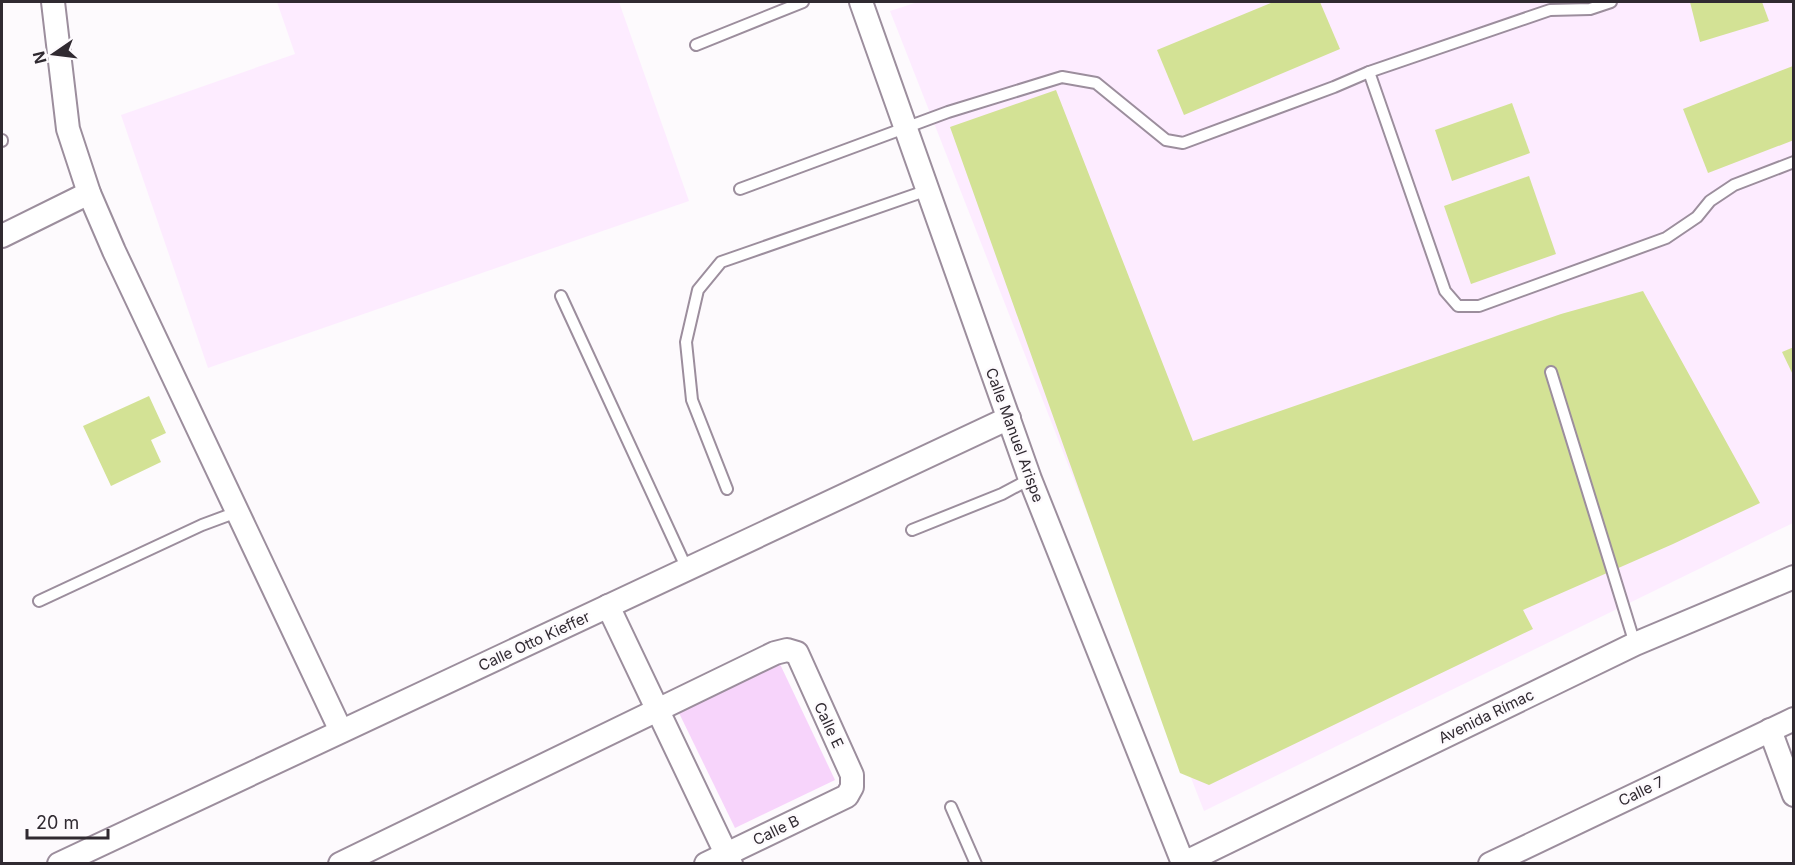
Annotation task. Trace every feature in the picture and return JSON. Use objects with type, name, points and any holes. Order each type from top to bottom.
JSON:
[{"type":"street","points":[[53,2],[68,129],[89,193],[114,251],[341,731]]},
{"type":"street","name":"Calle Manuel Arispe","points":[[861,2],[1030,479],[1182,863]]},
{"type":"street","points":[[2,236],[89,193]]},
{"type":"street","name":"Calle Otto Kieffer","points":[[59,864],[1009,418]]},
{"type":"street","name":"Avenida Rímac","points":[[1182,863],[1635,644],[1794,577]]},
{"type":"street","points":[[608,606],[729,859]]},
{"type":"street","name":"Calle E","points":[[657,710],[775,653],[787,650],[796,653],[852,775],[852,787],[847,796]]},
{"type":"street","points":[[340,864],[657,710]]},
{"type":"street","name":"Calle 7","points":[[1490,864],[1794,719]]},
{"type":"street","points":[[1770,730],[1794,795]]},
{"type":"street","name":"Calle B","points":[[706,864],[729,859],[847,796]]},
{"type":"lane","points":[[696,45],[803,2]]},
{"type":"lane","points":[[740,189],[948,112],[1062,77],[1096,83],[1166,140],[1183,143],[1369,72],[1550,10],[1590,9],[1611,2]]},
{"type":"lane","points":[[1369,72],[1445,291],[1458,306],[1479,306],[1666,238],[1697,217],[1710,201],[1734,185],[1794,162]]},
{"type":"lane","points":[[727,489],[692,400],[686,342],[698,290],[721,262],[928,190]]},
{"type":"lane","points":[[561,296],[687,569]]},
{"type":"lane","points":[[1551,372],[1635,644]]},
{"type":"lane","points":[[912,530],[1002,494],[1030,479]]},
{"type":"lane","points":[[39,601],[202,525],[237,512]]},
{"type":"lane","points":[[951,807],[976,864]]},
{"type":"shaded area","points":[[277,2],[619,2],[689,201],[208,368],[121,115],[295,54]]},
{"type":"shaded area","points":[[918,2],[1793,2],[1793,523],[1204,811],[890,11]]},
{"type":"shaded area","points":[[779,662],[835,780],[735,828],[678,711]]},
{"type":"building","points":[[1273,2],[1320,2],[1340,49],[1184,115],[1157,50]]},
{"type":"building","points":[[1690,2],[1762,2],[1769,21],[1700,42]]},
{"type":"building","points":[[1793,66],[1794,140],[1708,173],[1683,109]]},
{"type":"building","points":[[1056,90],[1193,441],[1561,314],[1643,291],[1760,503],[1523,610],[1533,629],[1209,785],[1180,773],[950,127]]},
{"type":"building","points":[[1512,103],[1530,153],[1452,181],[1435,130]]},
{"type":"building","points":[[1529,176],[1556,254],[1471,284],[1444,206]]},
{"type":"building","points":[[1794,347],[1794,377],[1782,352]]},
{"type":"building","points":[[149,396],[166,433],[151,440],[161,462],[111,486],[83,426]]}]
